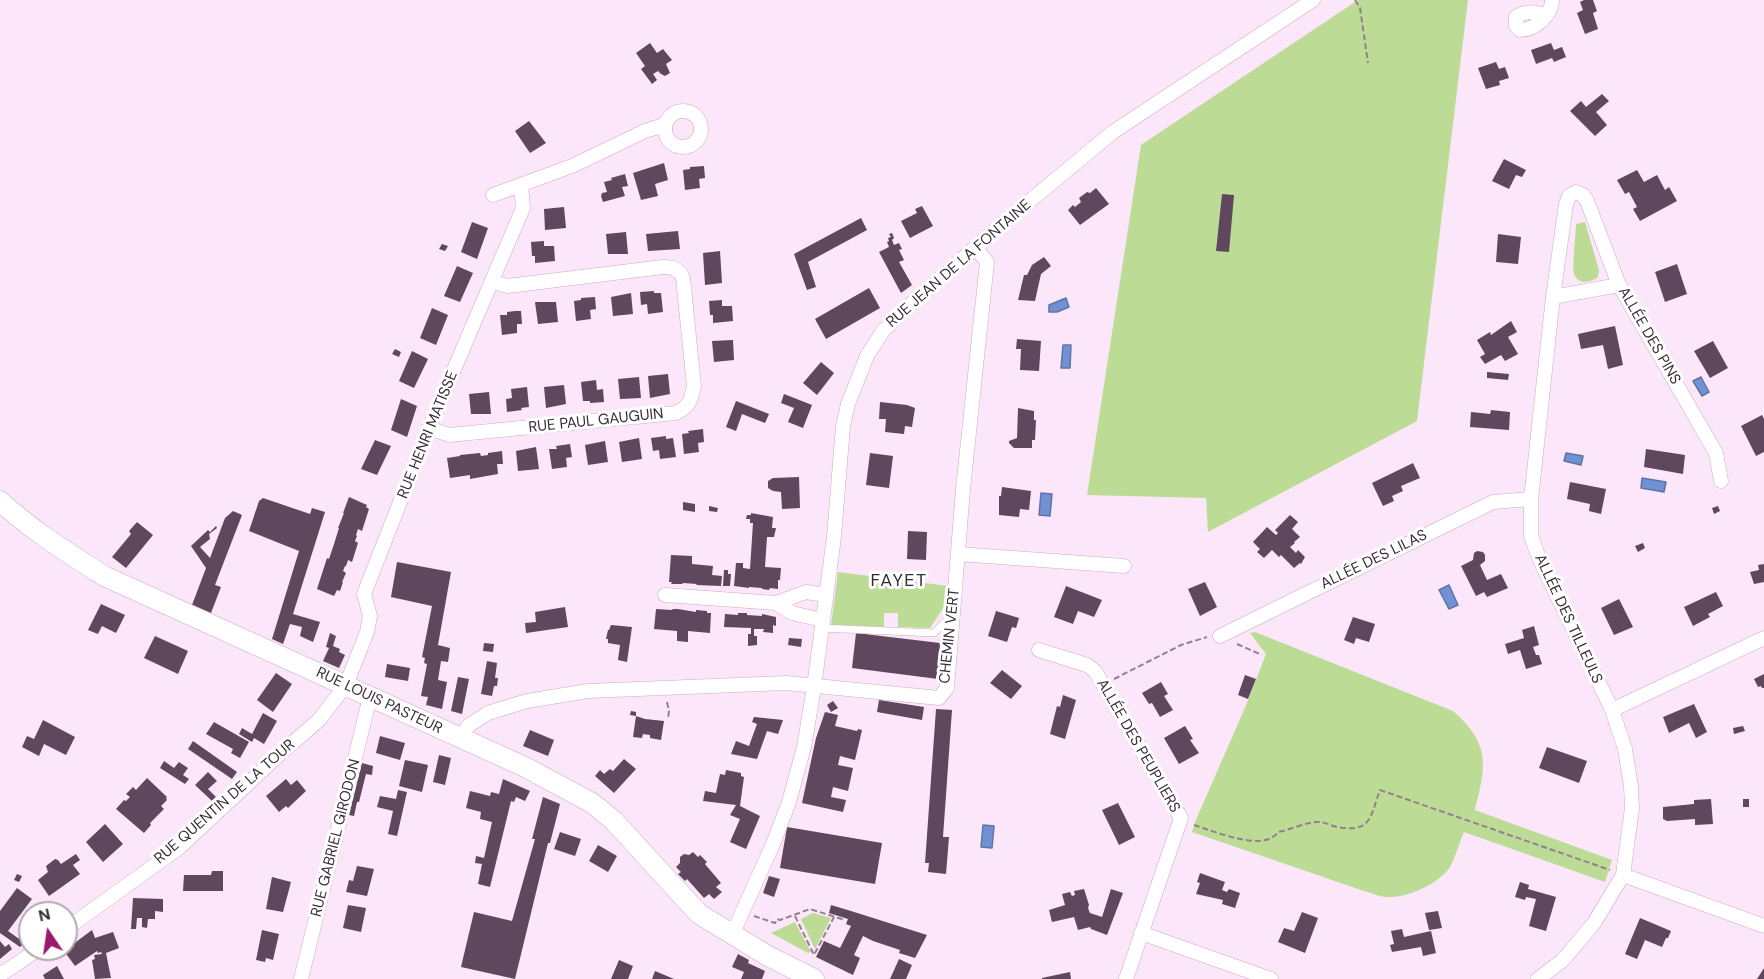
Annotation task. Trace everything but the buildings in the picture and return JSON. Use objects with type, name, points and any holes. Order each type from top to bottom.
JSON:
[{"type":"main road","name":"RUE LOUIS PASTEUR","points":[[0,501],[104,576],[525,767],[592,803],[630,837],[699,914],[768,956],[814,979]]},
{"type":"street","name":"RUE JEAN DE LA FONTAINE","points":[[732,935],[773,844],[789,802],[804,747],[834,537],[843,426],[856,380],[867,356],[883,331],[902,312],[1002,224],[1113,132],[1312,0]]},
{"type":"street","points":[[1545,15],[1552,7],[1552,0]]},
{"type":"street","points":[[494,195],[572,166],[645,131],[664,125]]},
{"type":"street","name":"RUE HENRI MATISSE","points":[[346,686],[367,632],[370,616],[364,594],[429,428],[523,208],[521,186]]},
{"type":"street","name":"ALLÉE DES PINS","points":[[1576,192],[1583,195],[1587,201],[1619,285],[1716,453],[1721,481]]},
{"type":"street","name":"ALLÉE DES TILLEULS","points":[[1538,979],[1563,960],[1594,923],[1623,875],[1632,808],[1625,749],[1612,710],[1539,558],[1531,536],[1531,499],[1553,297],[1566,204],[1569,196],[1576,192]]},
{"type":"street","name":"CHEMIN VERT","points":[[814,687],[939,698],[947,688],[963,489],[987,261],[976,248]]},
{"type":"street","name":"RUE PAUL GAUGUIN","points":[[429,428],[449,435],[676,413],[685,408],[691,399],[694,386],[683,278],[680,272],[673,267],[508,286],[492,282]]},
{"type":"street","points":[[1553,297],[1619,285]]},
{"type":"street","name":"ALLÉE DES LILAS","points":[[1220,636],[1493,502],[1531,499]]},
{"type":"street","points":[[958,554],[1124,566]]},
{"type":"street","points":[[665,595],[776,603],[807,592],[826,595]]},
{"type":"street","points":[[776,603],[792,613],[822,624]]},
{"type":"street","points":[[1612,710],[1764,638]]},
{"type":"street","name":"ALLÉE DES PEUPLIERS","points":[[1039,650],[1087,665],[1095,671],[1181,818],[1126,979]]},
{"type":"street","points":[[462,740],[468,726],[489,713],[527,701],[588,691],[659,695],[786,684],[814,687]]},
{"type":"street","name":"RUE QUENTIN DE LA TOUR","points":[[78,920],[180,847],[319,720],[346,686]]},
{"type":"street","name":"RUE GABRIEL GIRODON","points":[[301,979],[370,697]]},
{"type":"street","points":[[1623,875],[1764,926]]},
{"type":"street","points":[[1141,933],[1271,979]]},
{"type":"street","points":[[0,975],[21,961]]},
{"type":"lane","points":[[822,624],[934,633],[954,613]]},
{"type":"path","points":[[1355,0],[1360,8],[1368,63]]},
{"type":"path","points":[[1104,685],[1181,645],[1211,635],[1220,636],[1262,655]]},
{"type":"path","points":[[659,695],[667,702],[668,718]]},
{"type":"path","points":[[1180,821],[1250,841],[1262,842],[1274,838],[1278,832],[1289,831],[1317,821],[1335,827],[1362,827],[1367,824],[1380,790],[1623,875]]},
{"type":"path","points":[[743,912],[775,922],[777,919],[780,920],[810,909],[845,920]]},
{"type":"path","points":[[795,915],[814,955],[834,917]]},
{"type":"green space","points":[[1358,0],[1468,0],[1417,421],[1208,532],[1206,498],[1087,495],[1141,145]]},
{"type":"green space","points":[[1585,222],[1599,270],[1598,277],[1584,282],[1576,277],[1573,264],[1576,224]]},
{"type":"green space","points":[[838,572],[948,586],[948,601],[930,628],[898,627],[898,613],[884,613],[884,627],[831,625]]},
{"type":"green space","points":[[1255,632],[1453,711],[1474,734],[1480,745],[1482,781],[1475,810],[1612,860],[1605,882],[1464,832],[1450,867],[1438,879],[1422,889],[1404,895],[1384,897],[1192,832],[1266,654],[1250,633]]},
{"type":"green space","points":[[813,913],[831,918],[815,949],[801,919]]},
{"type":"green space","points":[[795,922],[811,952],[808,953],[771,933]]},
{"type":"water","points":[[1066,298],[1069,307],[1057,312],[1049,312],[1049,305]]},
{"type":"water","points":[[1063,345],[1071,345],[1070,368],[1061,368]]},
{"type":"water","points":[[1701,377],[1709,392],[1702,396],[1693,381]]},
{"type":"water","points":[[1566,453],[1583,456],[1581,465],[1564,461]]},
{"type":"water","points":[[1642,478],[1666,482],[1664,492],[1641,488]]},
{"type":"water","points":[[1041,493],[1052,494],[1050,516],[1039,515]]},
{"type":"water","points":[[1449,585],[1458,605],[1449,609],[1439,590]]},
{"type":"water","points":[[983,825],[994,826],[992,848],[981,847]]},
{"type":"district","name":"FAYET","points":[[899,581]]}]
